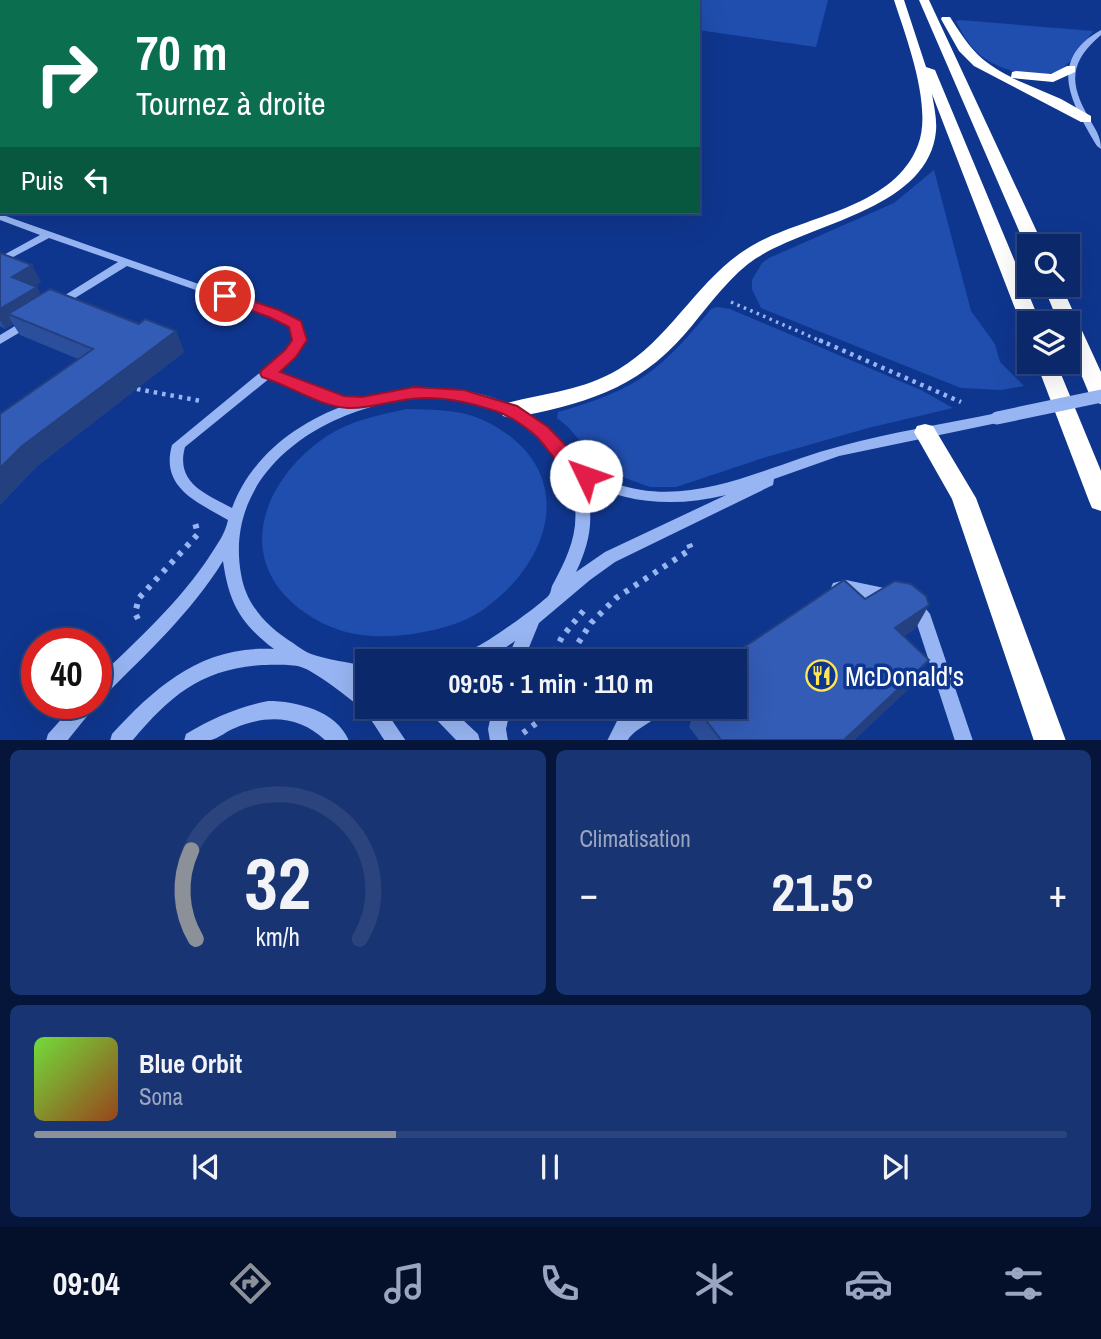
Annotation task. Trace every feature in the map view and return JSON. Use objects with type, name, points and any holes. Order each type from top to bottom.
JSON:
[{"type":"highway","points":[[924,0],[1029,234]]},
{"type":"highway","points":[[935,0],[958,42],[972,57],[1003,76],[1069,107],[1086,118]]},
{"type":"highway","points":[[511,411],[565,401],[624,377],[666,344],[738,264],[759,248],[863,205],[886,192],[920,157],[927,143],[929,117],[925,89],[902,7]]},
{"type":"highway","points":[[902,7],[945,105],[1026,311]]},
{"type":"highway","points":[[972,57],[999,69],[1030,77],[1059,77],[1071,69]]},
{"type":"highway","points":[[1057,297],[1101,396]]},
{"type":"highway","points":[[1051,374],[1101,501]]},
{"type":"highway","points":[[925,432],[964,498],[1050,740]]},
{"type":"street","points":[[1101,32],[1081,49],[1071,69],[1072,92],[1101,146]]},
{"type":"street","points":[[0,217],[274,314],[295,325],[299,340],[291,354],[179,445],[173,458],[174,469],[186,487],[235,517]]},
{"type":"street","points":[[0,261],[49,234]]},
{"type":"street","points":[[0,340],[126,261]]},
{"type":"street","points":[[268,373],[288,379],[329,399],[362,403]]},
{"type":"street","points":[[355,694],[260,629],[240,602],[232,572],[231,536],[235,517],[252,481],[279,450],[312,425],[362,403],[414,393],[464,396],[511,411],[542,432],[566,460],[586,476],[605,486],[634,494],[670,497],[710,492],[808,460],[925,432],[1101,396]]},
{"type":"street","points":[[550,605],[576,563],[584,529],[582,490],[566,460]]},
{"type":"street","points":[[489,649],[532,619],[610,557],[808,460]]},
{"type":"street","points":[[112,676],[204,580],[231,536]]},
{"type":"street","points":[[823,596],[834,589],[846,587],[904,599],[922,614],[964,740]]},
{"type":"street","points":[[519,649],[532,619]]},
{"type":"street","points":[[119,740],[144,711],[176,683],[199,669],[246,657],[274,656],[302,659],[355,672]]},
{"type":"street","points":[[193,740],[242,714],[267,709],[290,710],[311,715],[329,727],[340,740]]},
{"type":"street","points":[[55,740],[73,719]]},
{"type":"street","points":[[381,719],[397,740]]},
{"type":"street","points":[[449,719],[471,740]]},
{"type":"street","points":[[499,719],[497,729],[499,740]]},
{"type":"street","points":[[616,740],[624,728],[637,719]]},
{"type":"path","points":[[710,293],[997,418]]},
{"type":"path","points":[[137,389],[227,406]]},
{"type":"path","points":[[574,649],[591,623],[616,598],[691,549],[686,540],[675,546]]},
{"type":"path","points":[[556,649],[562,637],[592,600]]},
{"type":"path","points":[[514,740],[540,719]]},
{"type":"shaded area","points":[[700,0],[828,0],[816,47],[700,30]]},
{"type":"shaded area","points":[[956,21],[1093,31],[1067,65],[1056,72],[1037,75],[1015,72],[985,58],[974,50],[965,38]]},
{"type":"shaded area","points":[[934,170],[971,311],[995,344],[1000,362],[1024,386],[1001,390],[961,388],[761,308],[752,289],[752,280],[762,263],[769,258],[894,203]]},
{"type":"shaded area","points":[[711,309],[730,309],[921,390],[953,408],[868,428],[763,458],[676,487],[650,487],[606,471],[557,418],[558,412],[608,395],[645,376],[677,349]]},
{"type":"shaded area","points":[[407,409],[466,414],[485,421],[514,440],[534,462],[544,487],[546,512],[541,539],[528,564],[509,588],[475,615],[435,630],[404,635],[364,635],[339,630],[304,612],[281,591],[268,569],[262,545],[264,521],[272,497],[286,474],[327,436],[356,422]]},
{"type":"building","points":[[0,253],[32,265],[12,277],[37,287],[0,309]]},
{"type":"building","points":[[50,289],[139,324],[145,319],[176,331],[22,446],[0,468],[0,414],[93,349],[8,314]]},
{"type":"building","name":"McDonald's","points":[[844,580],[865,599],[895,581],[911,584],[926,596],[929,605],[895,628],[929,660],[844,740],[721,740],[705,719],[747,719],[747,649],[741,649]]},
{"type":"place","name":"McDonald's","points":[[822,676]]},
{"type":"route","points":[[225,296],[274,314],[295,325],[299,340],[291,354],[268,373],[288,379],[329,399],[344,402],[362,403],[414,393],[464,396],[511,411],[542,432],[566,460],[586,476]]}]
